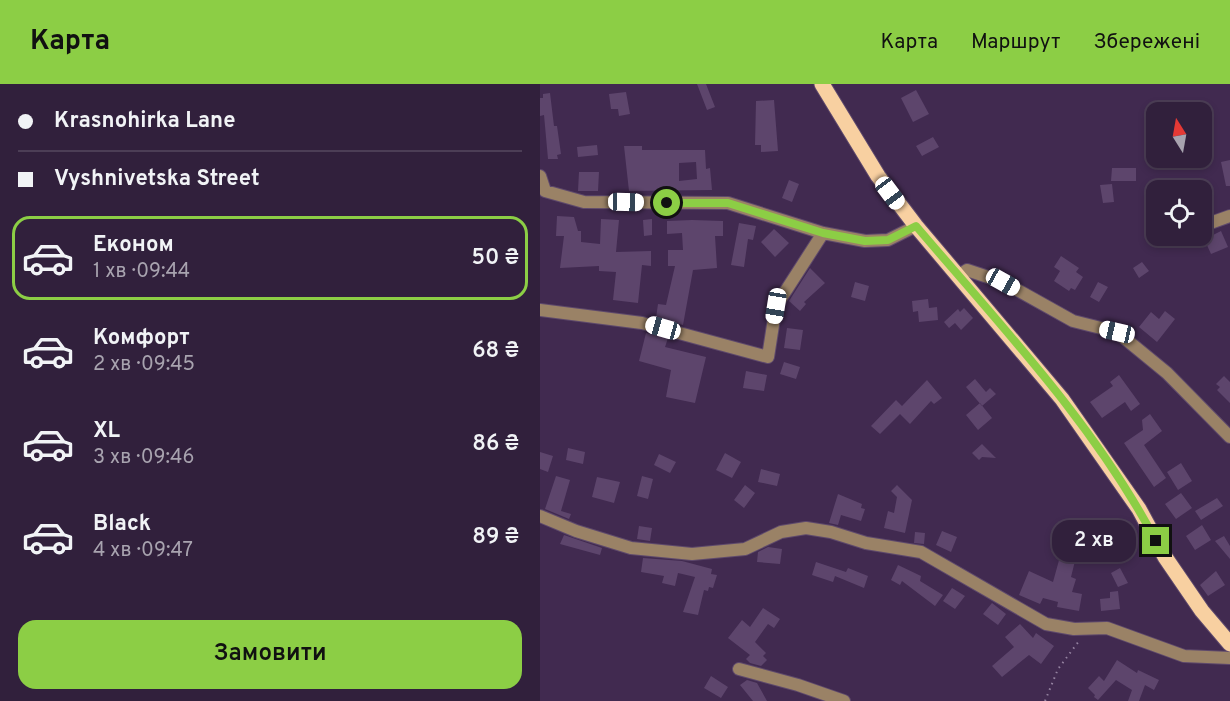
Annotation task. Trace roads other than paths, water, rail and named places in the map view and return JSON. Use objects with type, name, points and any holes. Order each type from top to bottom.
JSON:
[{"type":"main road","points":[[822,84],[878,176],[957,276],[1062,399],[1139,509],[1165,557],[1202,611],[1230,644]]},
{"type":"street","points":[[540,176],[542,192],[584,202],[728,203],[823,233],[865,241],[888,240],[916,226]]},
{"type":"street","points":[[1212,222],[1230,216]]},
{"type":"street","points":[[540,310],[642,322],[768,357],[776,306],[823,233]]},
{"type":"street","points":[[957,276],[967,270],[1003,282],[1073,321],[1117,332],[1167,373],[1230,437]]},
{"type":"street","points":[[540,516],[576,531],[631,548],[692,554],[745,549],[781,532],[806,528],[831,532],[866,543],[921,552],[1046,624],[1074,629],[1107,628],[1184,656],[1230,658]]},
{"type":"street","points":[[739,669],[798,685],[844,701]]}]
